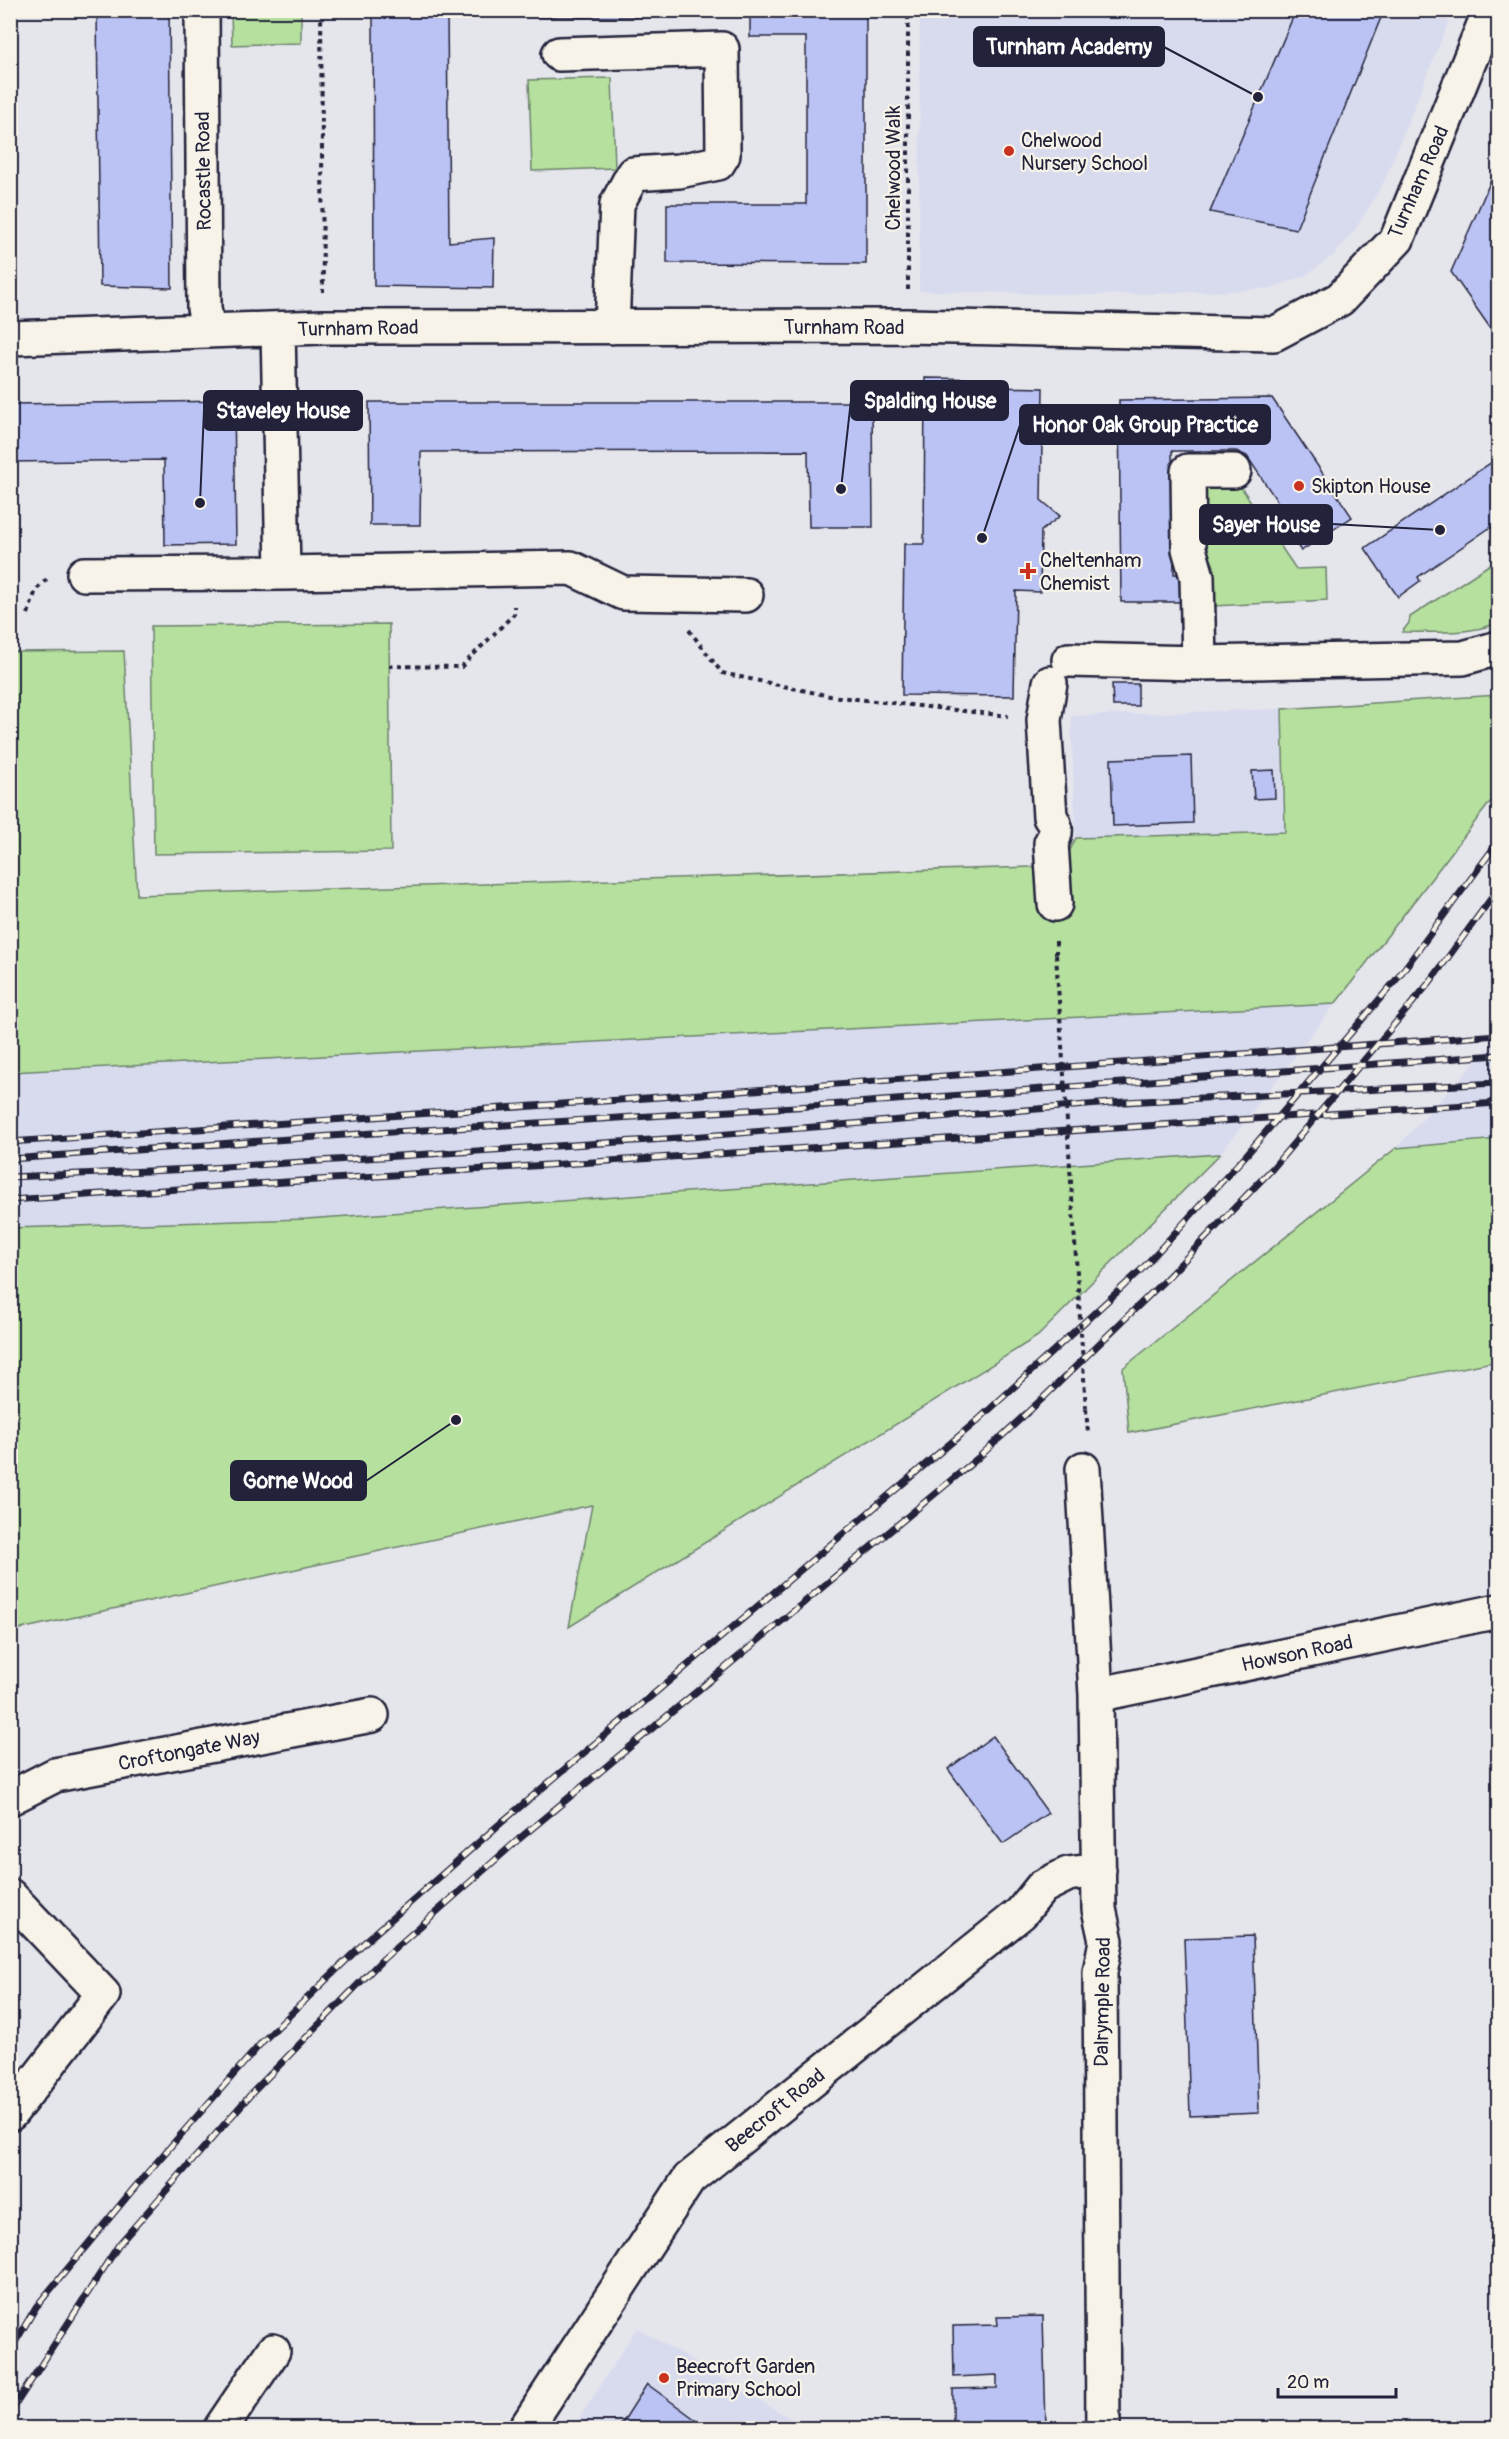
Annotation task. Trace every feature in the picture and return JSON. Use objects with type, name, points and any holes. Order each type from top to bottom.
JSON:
[{"type":"street","name":"Rocastle Road","points":[[202,10],[204,308],[208,331]]},
{"type":"street","name":"Turnham Road","points":[[10,338],[323,327],[908,326],[1274,334],[1340,299],[1397,239],[1490,10]]},
{"type":"street","points":[[559,54],[722,49],[723,155],[718,163],[678,171],[633,174],[616,204],[612,327]]},
{"type":"street","points":[[278,329],[284,573]]},
{"type":"street","points":[[1199,663],[1197,578],[1189,549],[1188,471],[1234,471]]},
{"type":"street","points":[[84,574],[571,568],[623,593],[746,595]]},
{"type":"street","points":[[1055,904],[1051,843],[1056,834],[1055,824],[1050,817],[1044,720],[1059,671],[1199,663],[1463,658],[1498,648]]},
{"type":"street","name":"Dalrymple Road","points":[[1083,1469],[1096,1695],[1099,1909],[1107,1941],[1100,1972],[1103,2428]]},
{"type":"street","name":"Howson Road","points":[[1096,1695],[1498,1611]]},
{"type":"street","name":"Croftongate Way","points":[[10,1798],[55,1775],[372,1715]]},
{"type":"street","name":"Beecroft Road","points":[[526,2428],[689,2179],[1021,1913],[1042,1887],[1068,1874],[1099,1870]]},
{"type":"street","points":[[10,1896],[104,1994],[10,2114]]},
{"type":"street","points":[[221,2428],[273,2351]]},
{"type":"path","points":[[321,10],[323,327]]},
{"type":"path","name":"Chelwood Walk","points":[[908,10],[908,326]]},
{"type":"path","points":[[389,666],[461,667],[514,614],[515,569]]},
{"type":"path","points":[[662,594],[722,673],[830,696],[1044,720]]},
{"type":"path","points":[[1056,955],[1076,1227],[1077,1296],[1086,1409]]},
{"type":"shaded area","points":[[920,11],[1453,11],[1383,184],[1355,230],[1334,255],[1305,276],[1272,288],[1099,295],[919,291]]},
{"type":"shaded area","points":[[1282,709],[1285,832],[1076,838],[1071,716]]},
{"type":"shaded area","points":[[1335,1004],[1220,1154],[306,1219],[11,1228],[11,1072]]},
{"type":"shaded area","points":[[1498,1038],[1498,1139],[1396,1148]]},
{"type":"shaded area","name":"Beecroft Garden Primary School","points":[[637,2328],[806,2428],[573,2428]]},
{"type":"green space","points":[[231,11],[301,11],[301,43],[232,45]]},
{"type":"green space","points":[[612,78],[615,168],[532,171],[529,80]]},
{"type":"green space","points":[[1241,487],[1296,569],[1326,568],[1327,600],[1214,606],[1214,566],[1203,541],[1203,488]]},
{"type":"green space","points":[[1498,559],[1498,623],[1463,631],[1402,632],[1409,623],[1410,617]]},
{"type":"green space","points":[[389,624],[391,851],[154,854],[151,626]]},
{"type":"green space","points":[[124,651],[137,895],[1062,866],[1076,838],[1285,832],[1282,709],[1498,695],[1498,792],[1335,1004],[11,1072],[11,652]]},
{"type":"green space","points":[[1498,1139],[1498,1361],[1129,1433],[1123,1368],[1396,1148]]},
{"type":"green space","points":[[1220,1154],[1038,1336],[569,1627],[592,1505],[11,1631],[11,1228],[306,1219]]},
{"type":"building","points":[[97,10],[169,10],[172,288],[100,286]]},
{"type":"building","points":[[373,10],[447,10],[449,242],[494,238],[493,288],[374,286]]},
{"type":"building","points":[[512,10],[718,10],[718,17],[512,17]]},
{"type":"building","points":[[750,10],[866,10],[866,264],[667,263],[667,204],[806,204],[806,37],[750,37]]},
{"type":"building","points":[[1296,10],[1384,10],[1296,229],[1210,212]]},
{"type":"building","points":[[1498,164],[1498,339],[1451,272]]},
{"type":"building","points":[[925,378],[994,379],[994,387],[1043,388],[1041,500],[1060,516],[1041,531],[1040,592],[1016,591],[1014,696],[902,695],[904,544],[924,544]]},
{"type":"building","name":"Skipton House","points":[[1272,398],[1352,517],[1301,551],[1281,521],[1287,516],[1247,456],[1236,451],[1172,451],[1174,574],[1179,574],[1180,602],[1121,602],[1119,400]]},
{"type":"building","points":[[234,401],[236,544],[165,545],[164,460],[10,462],[10,404]]},
{"type":"building","points":[[369,402],[872,402],[873,527],[809,527],[808,451],[421,452],[420,525],[370,525]]},
{"type":"building","points":[[1498,458],[1498,532],[1496,534],[1491,527],[1418,577],[1420,581],[1398,597],[1365,548]]},
{"type":"building","points":[[1112,684],[1138,684],[1138,706],[1113,706]]},
{"type":"building","points":[[1191,756],[1193,823],[1113,826],[1111,759]]},
{"type":"building","points":[[1274,770],[1275,798],[1254,799],[1252,771]]},
{"type":"building","points":[[993,1736],[1048,1813],[1003,1844],[948,1769]]},
{"type":"building","points":[[1253,1936],[1259,2113],[1190,2116],[1184,1938]]},
{"type":"building","points":[[1043,2316],[1046,2428],[953,2428],[953,2389],[997,2388],[997,2375],[954,2377],[953,2326],[998,2325],[997,2317]]},
{"type":"building","points":[[647,2384],[707,2428],[619,2428]]},
{"type":"railway","points":[[10,2351],[36,2307],[135,2187],[263,2041],[365,1942],[502,1822],[978,1420],[1141,1270],[1247,1154],[1396,980],[1498,842]]},
{"type":"railway","points":[[10,2413],[120,2243],[252,2093],[383,1959],[519,1839],[978,1458],[1042,1399],[1165,1280],[1272,1169],[1430,982],[1498,889]]},
{"type":"railway","points":[[10,1142],[1498,1035]]},
{"type":"railway","points":[[10,1159],[359,1134],[842,1104],[1498,1055]]},
{"type":"railway","points":[[10,1177],[193,1169],[666,1139],[1124,1102],[1498,1083]]},
{"type":"railway","points":[[10,1200],[1498,1103]]},
{"type":"place","name":"Turnham Academy","points":[[1258,97]]},
{"type":"place","name":"Chelwood Nursery School","points":[[1009,151]]},
{"type":"place","name":"Skipton House","points":[[1299,486]]},
{"type":"place","name":"Spalding House","points":[[841,489]]},
{"type":"place","name":"Staveley House","points":[[200,503]]},
{"type":"place","name":"Sayer House","points":[[1440,530]]},
{"type":"place","name":"Honor Oak Group Practice","points":[[982,538]]},
{"type":"place","name":"Cheltenham Chemist","points":[[1028,571]]},
{"type":"place","name":"Gorne Wood","points":[[456,1420]]},
{"type":"place","name":"Beecroft Garden Primary School","points":[[664,2378]]}]
